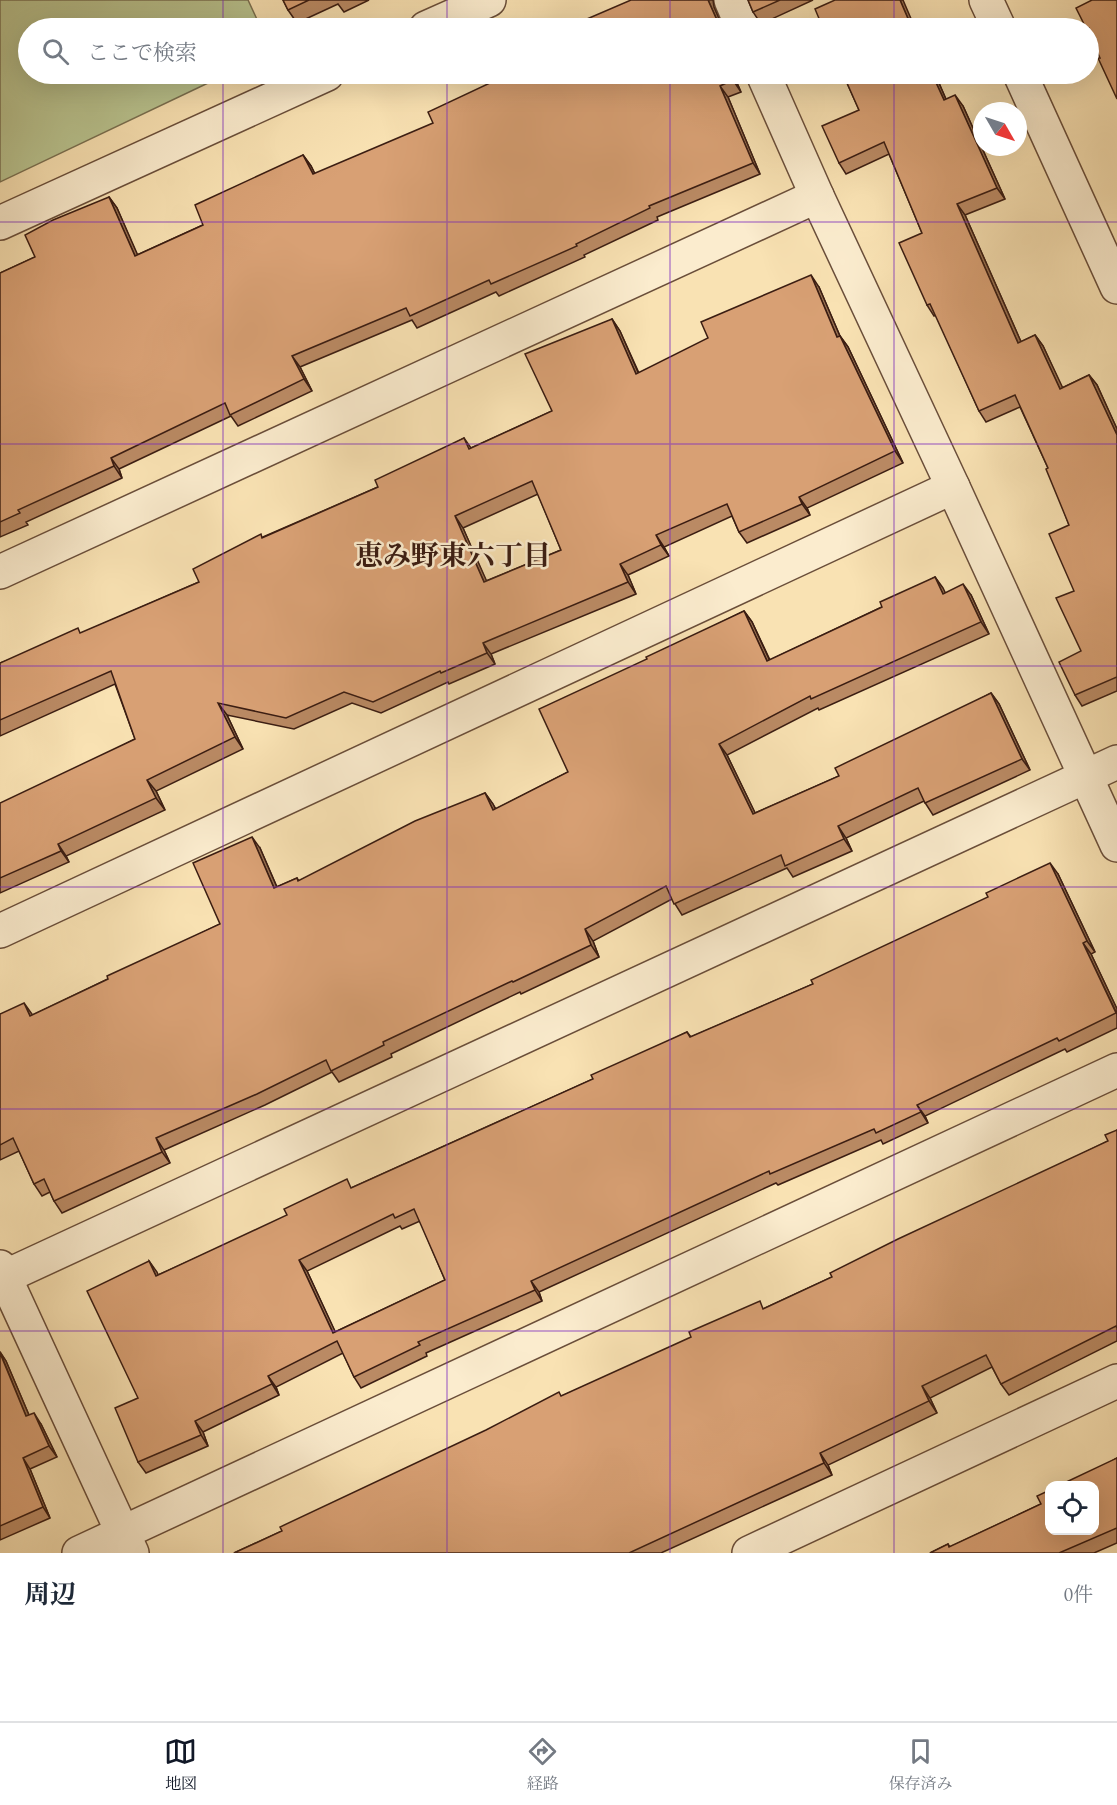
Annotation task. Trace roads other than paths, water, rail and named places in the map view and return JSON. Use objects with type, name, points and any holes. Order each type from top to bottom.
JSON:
[{"type":"street","points":[[448,18],[489,0]]},
{"type":"street","points":[[731,0],[739,18]]},
{"type":"street","points":[[986,0],[994,18]]},
{"type":"street","points":[[0,223],[305,84]]},
{"type":"street","points":[[767,84],[1117,845]]},
{"type":"street","points":[[1025,84],[1117,287]]},
{"type":"street","points":[[0,572],[817,196]]},
{"type":"street","points":[[0,931],[953,487]]},
{"type":"street","points":[[128,1543],[1,1274],[1117,762]]},
{"type":"street","points":[[79,1553],[128,1543],[1117,1070]]},
{"type":"street","points":[[749,1553],[1117,1381]]},
{"type":"district","name":"恵み野東六丁目","points":[[453,555]]}]
